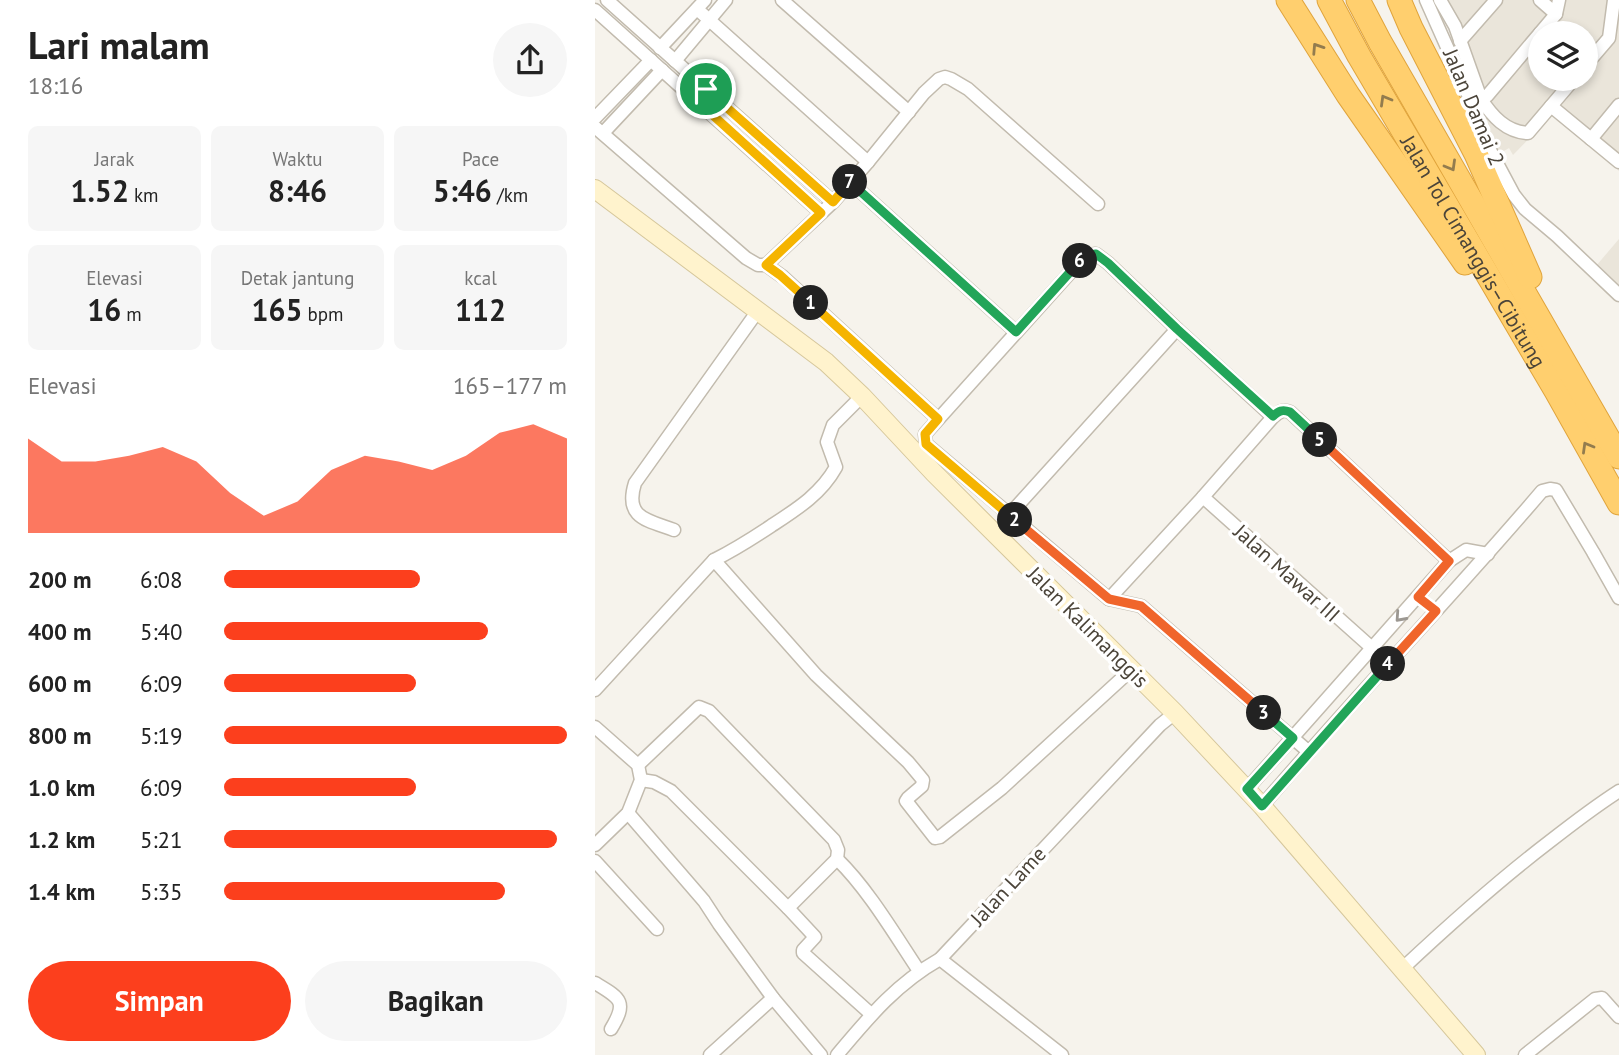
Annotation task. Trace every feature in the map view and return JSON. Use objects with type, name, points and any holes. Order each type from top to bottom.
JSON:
[{"type":"highway","points":[[1288,0],[1363,117],[1566,387]]},
{"type":"highway","name":"Jalan Tol Cimanggis–Cibitung","points":[[1329,0],[1359,56],[1566,387],[1619,457]]},
{"type":"highway","name":"Jalan Tol Cimanggis–Cibitung","points":[[1358,0],[1566,387],[1619,503]]},
{"type":"highway","points":[[1399,0],[1476,154],[1566,387]]},
{"type":"main road","name":"Jalan Kalimanggis","points":[[595,189],[826,362],[862,396],[934,473],[1175,713],[1247,789],[1476,1055]]},
{"type":"street","points":[[607,0],[833,202]]},
{"type":"street","points":[[675,61],[726,0]]},
{"type":"street","points":[[782,0],[909,112]]},
{"type":"street","name":"Jalan Damai 2","points":[[1426,0],[1467,92],[1483,137],[1514,195],[1525,209],[1619,295]]},
{"type":"street","points":[[1440,0],[1455,26],[1481,99],[1490,113],[1506,126],[1517,133],[1528,133],[1564,91]]},
{"type":"street","points":[[1460,41],[1496,0]]},
{"type":"street","points":[[1539,0],[1556,14]]},
{"type":"street","points":[[1550,21],[1556,14],[1559,0]]},
{"type":"street","points":[[1598,55],[1614,42],[1614,0]]},
{"type":"street","points":[[660,48],[701,4],[709,20],[868,162]]},
{"type":"street","points":[[595,10],[821,213]]},
{"type":"street","points":[[1481,99],[1487,96],[1528,47]]},
{"type":"street","points":[[595,118],[651,60]]},
{"type":"street","points":[[662,70],[599,130],[737,251],[758,265],[766,265],[782,277],[938,419]]},
{"type":"street","points":[[766,265],[833,202],[924,93],[945,77],[968,89],[1098,204]]},
{"type":"street","points":[[696,100],[706,89]]},
{"type":"street","points":[[1591,139],[1619,105]]},
{"type":"street","points":[[1551,106],[1619,162]]},
{"type":"street","points":[[850,182],[1016,332]]},
{"type":"street","points":[[1273,416],[1096,254],[1085,256],[925,434],[926,444],[1109,599],[1141,606],[1309,752]]},
{"type":"street","points":[[674,530],[637,515],[632,509],[631,494],[635,484],[757,312]]},
{"type":"street","points":[[1009,515],[1177,329]]},
{"type":"street","points":[[595,690],[714,560],[807,502],[829,479],[836,467],[827,442],[834,425],[862,396]]},
{"type":"street","points":[[1109,599],[1273,416],[1285,410],[1449,561]]},
{"type":"street","points":[[1262,806],[1542,491],[1556,490],[1619,598]]},
{"type":"street","name":"Jalan Mawar III","points":[[1203,497],[1372,648]]},
{"type":"street","points":[[1247,789],[1449,561],[1466,550],[1488,554]]},
{"type":"street","points":[[714,560],[816,675],[908,762],[923,780],[922,786],[906,801],[935,838],[940,838],[1002,788],[1131,670]]},
{"type":"street","points":[[1418,597],[1436,611]]},
{"type":"street","points":[[638,765],[699,707],[709,711],[834,840],[838,850],[837,859],[788,908]]},
{"type":"street","name":"Jalan Lame","points":[[837,1055],[886,998],[919,971],[940,959],[1160,725],[1175,713]]},
{"type":"street","points":[[595,727],[638,765],[641,780],[628,813],[595,845]]},
{"type":"street","points":[[641,780],[655,782],[671,791],[788,908],[815,937],[803,953],[871,1014]]},
{"type":"street","points":[[1402,968],[1524,861],[1595,806],[1619,791]]},
{"type":"street","points":[[628,813],[704,901],[773,998],[821,1055]]},
{"type":"street","points":[[837,859],[883,916],[919,971]]},
{"type":"street","points":[[595,861],[657,929]]},
{"type":"street","points":[[940,959],[1057,1051]]},
{"type":"street","points":[[595,983],[611,993],[622,1008],[611,1029]]},
{"type":"street","points":[[710,1055],[773,998]]},
{"type":"street","points":[[1525,1055],[1595,999],[1602,998],[1619,1017]]},
{"type":"street","points":[[1042,1055],[1057,1051]]},
{"type":"shaded area","points":[[1436,0],[1619,0],[1619,171],[1553,114],[1513,155],[1509,148],[1499,154],[1488,135],[1459,41]]},
{"type":"shaded area","points":[[1619,239],[1619,287],[1596,266]]},
{"type":"route","points":[[706,89],[833,202],[850,182],[1016,332],[1085,256],[1096,254],[1273,416],[1280,411],[1290,412],[1449,561],[1418,597],[1436,611],[1262,806],[1247,789],[1293,738],[1141,606],[1109,599],[926,444],[925,434],[938,419],[766,265],[821,213],[696,100],[706,89]]}]
